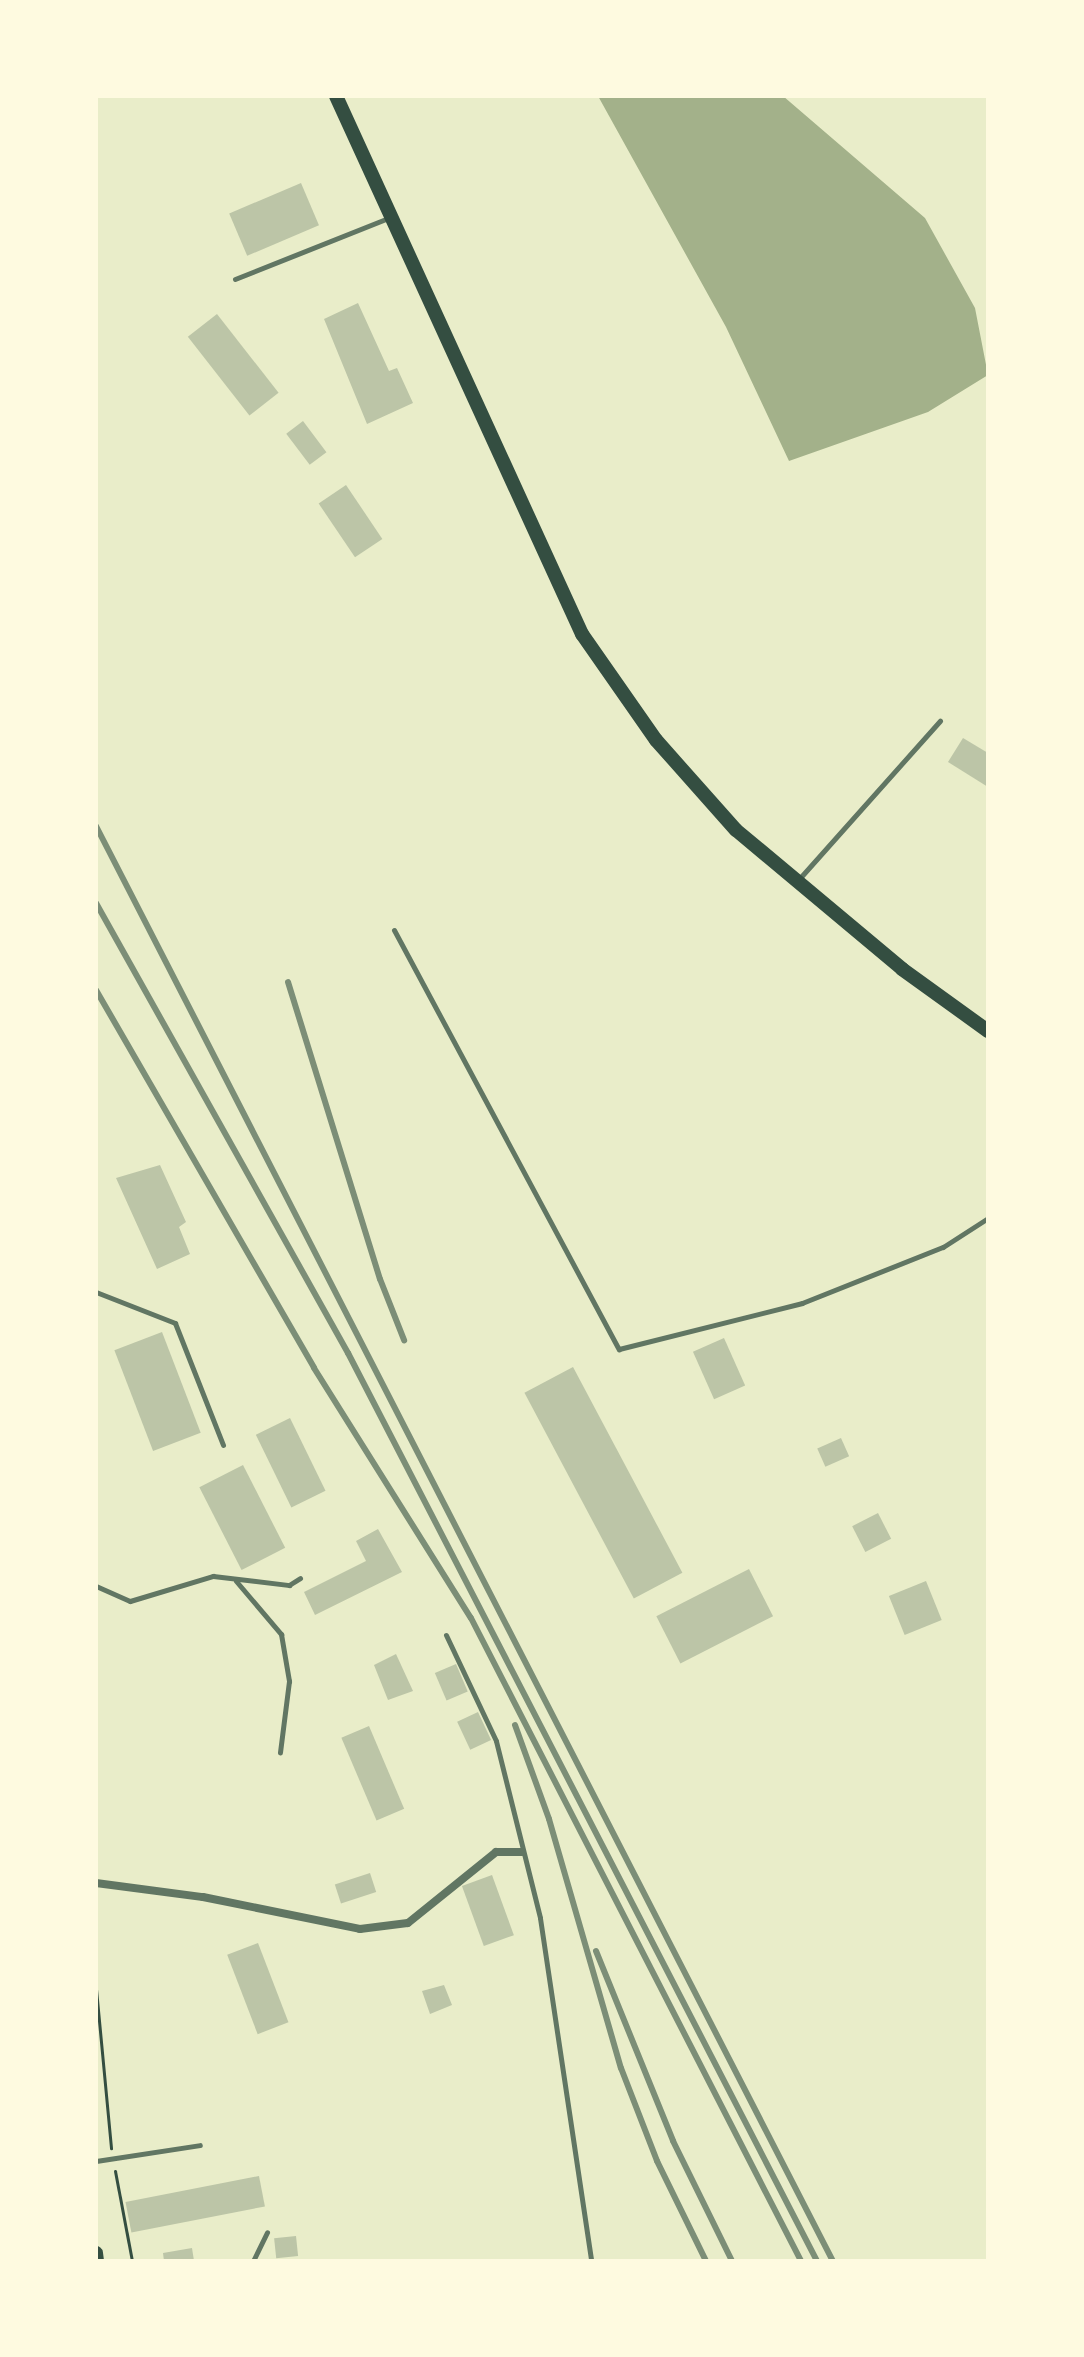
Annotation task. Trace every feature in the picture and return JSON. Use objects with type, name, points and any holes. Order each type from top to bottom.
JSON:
[{"type":"main road","points":[[336,96],[389,218],[582,634],[656,740],[736,830],[796,883],[988,1031]]},
{"type":"main road","points":[[96,2253],[97,2261]]},
{"type":"street","points":[[96,1883],[203,1897],[360,1929],[408,1923],[496,1852],[522,1852]]},
{"type":"lane","points":[[235,279],[389,218]]},
{"type":"lane","points":[[796,883],[940,721]]},
{"type":"lane","points":[[394,930],[619,1349],[802,1303],[943,1247],[988,1218]]},
{"type":"lane","points":[[96,1292],[175,1323],[223,1445]]},
{"type":"lane","points":[[96,1586],[130,1601],[213,1576],[289,1585],[300,1578]]},
{"type":"lane","points":[[236,1580],[281,1634],[289,1681],[280,1752]]},
{"type":"lane","points":[[446,1635],[496,1741],[540,1918],[591,2261]]},
{"type":"lane","points":[[96,2161],[200,2145]]},
{"type":"lane","points":[[253,2261],[267,2232]]},
{"type":"path","points":[[96,1989],[113,2159],[132,2261]]},
{"type":"shaded area","points":[[598,96],[783,96],[925,218],[975,308],[988,375],[928,412],[789,461],[726,327]]},
{"type":"building","points":[[301,183],[319,225],[247,256],[229,213]]},
{"type":"building","points":[[358,303],[389,371],[397,368],[413,403],[367,424],[324,319]]},
{"type":"building","points":[[217,314],[279,393],[249,416],[188,337]]},
{"type":"building","points":[[303,421],[326,452],[310,465],[286,434]]},
{"type":"building","points":[[346,485],[382,539],[355,557],[319,503]]},
{"type":"building","points":[[963,738],[988,753],[988,787],[948,762]]},
{"type":"building","points":[[160,1165],[186,1222],[179,1227],[190,1254],[157,1269],[116,1178]]},
{"type":"building","points":[[162,1332],[201,1433],[153,1451],[114,1350]]},
{"type":"building","points":[[724,1338],[745,1386],[714,1399],[693,1352]]},
{"type":"building","points":[[573,1367],[682,1573],[634,1599],[524,1393]]},
{"type":"building","points":[[290,1418],[326,1491],[291,1507],[256,1435]]},
{"type":"building","points":[[841,1438],[849,1456],[825,1467],[817,1449]]},
{"type":"building","points":[[243,1465],[285,1548],[242,1570],[199,1487]]},
{"type":"building","points":[[878,1513],[891,1539],[865,1552],[852,1526]]},
{"type":"building","points":[[378,1529],[402,1572],[315,1615],[304,1592],[366,1561],[356,1541]]},
{"type":"building","points":[[749,1569],[773,1616],[680,1663],[656,1616]]},
{"type":"building","points":[[926,1581],[942,1620],[905,1635],[889,1596]]},
{"type":"building","points":[[396,1654],[413,1691],[388,1700],[374,1665]]},
{"type":"building","points":[[456,1664],[468,1692],[447,1701],[435,1673]]},
{"type":"building","points":[[478,1712],[491,1740],[470,1750],[457,1722]]},
{"type":"building","points":[[369,1726],[404,1809],[377,1821],[341,1738]]},
{"type":"building","points":[[370,1873],[376,1892],[341,1903],[335,1884]]},
{"type":"building","points":[[492,1875],[514,1935],[484,1946],[462,1886]]},
{"type":"building","points":[[258,1943],[288,2022],[258,2034],[227,1955]]},
{"type":"building","points":[[444,1985],[452,2005],[430,2014],[422,1991]]},
{"type":"building","points":[[259,2176],[265,2206],[131,2232],[125,2202]]},
{"type":"building","points":[[296,2236],[298,2256],[276,2258],[274,2238]]},
{"type":"building","points":[[192,2248],[194,2261],[164,2261],[163,2253]]},
{"type":"railway","points":[[96,826],[833,2261]]},
{"type":"railway","points":[[96,903],[348,1353],[817,2261]]},
{"type":"railway","points":[[288,982],[380,1279],[404,1340]]},
{"type":"railway","points":[[96,990],[314,1368],[471,1618],[801,2261]]},
{"type":"railway","points":[[515,1725],[549,1819],[621,2068],[657,2161],[706,2261]]},
{"type":"railway","points":[[596,1951],[673,2141],[732,2261]]}]
